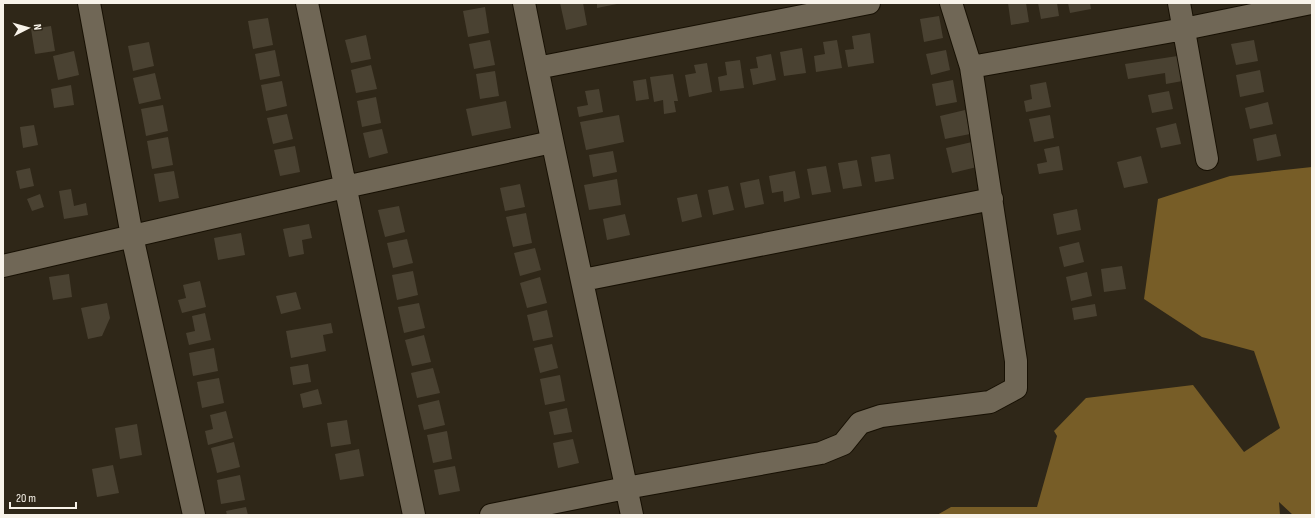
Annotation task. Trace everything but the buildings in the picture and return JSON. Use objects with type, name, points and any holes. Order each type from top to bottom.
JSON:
[{"type":"street","points":[[89,3],[132,236],[194,515]]},
{"type":"street","points":[[307,3],[414,515]]},
{"type":"street","points":[[524,3],[552,142],[583,280],[632,515]]},
{"type":"street","points":[[537,68],[869,3]]},
{"type":"street","points":[[491,515],[626,488],[821,454],[844,444],[860,423],[881,416],[990,402],[1016,388],[1016,361],[971,67],[950,3]]},
{"type":"street","points":[[1179,3],[1207,159]]},
{"type":"street","points":[[971,67],[1311,3]]},
{"type":"street","points":[[3,266],[345,187],[552,142]]},
{"type":"street","points":[[583,280],[992,199]]},
{"type":"shaded area","points":[[1312,167],[1312,515],[1293,515],[1279,502],[1280,515],[937,515],[951,507],[1037,507],[1057,436],[1054,431],[1086,398],[1193,385],[1244,452],[1280,428],[1254,351],[1202,337],[1144,299],[1158,199],[1230,176]]}]
